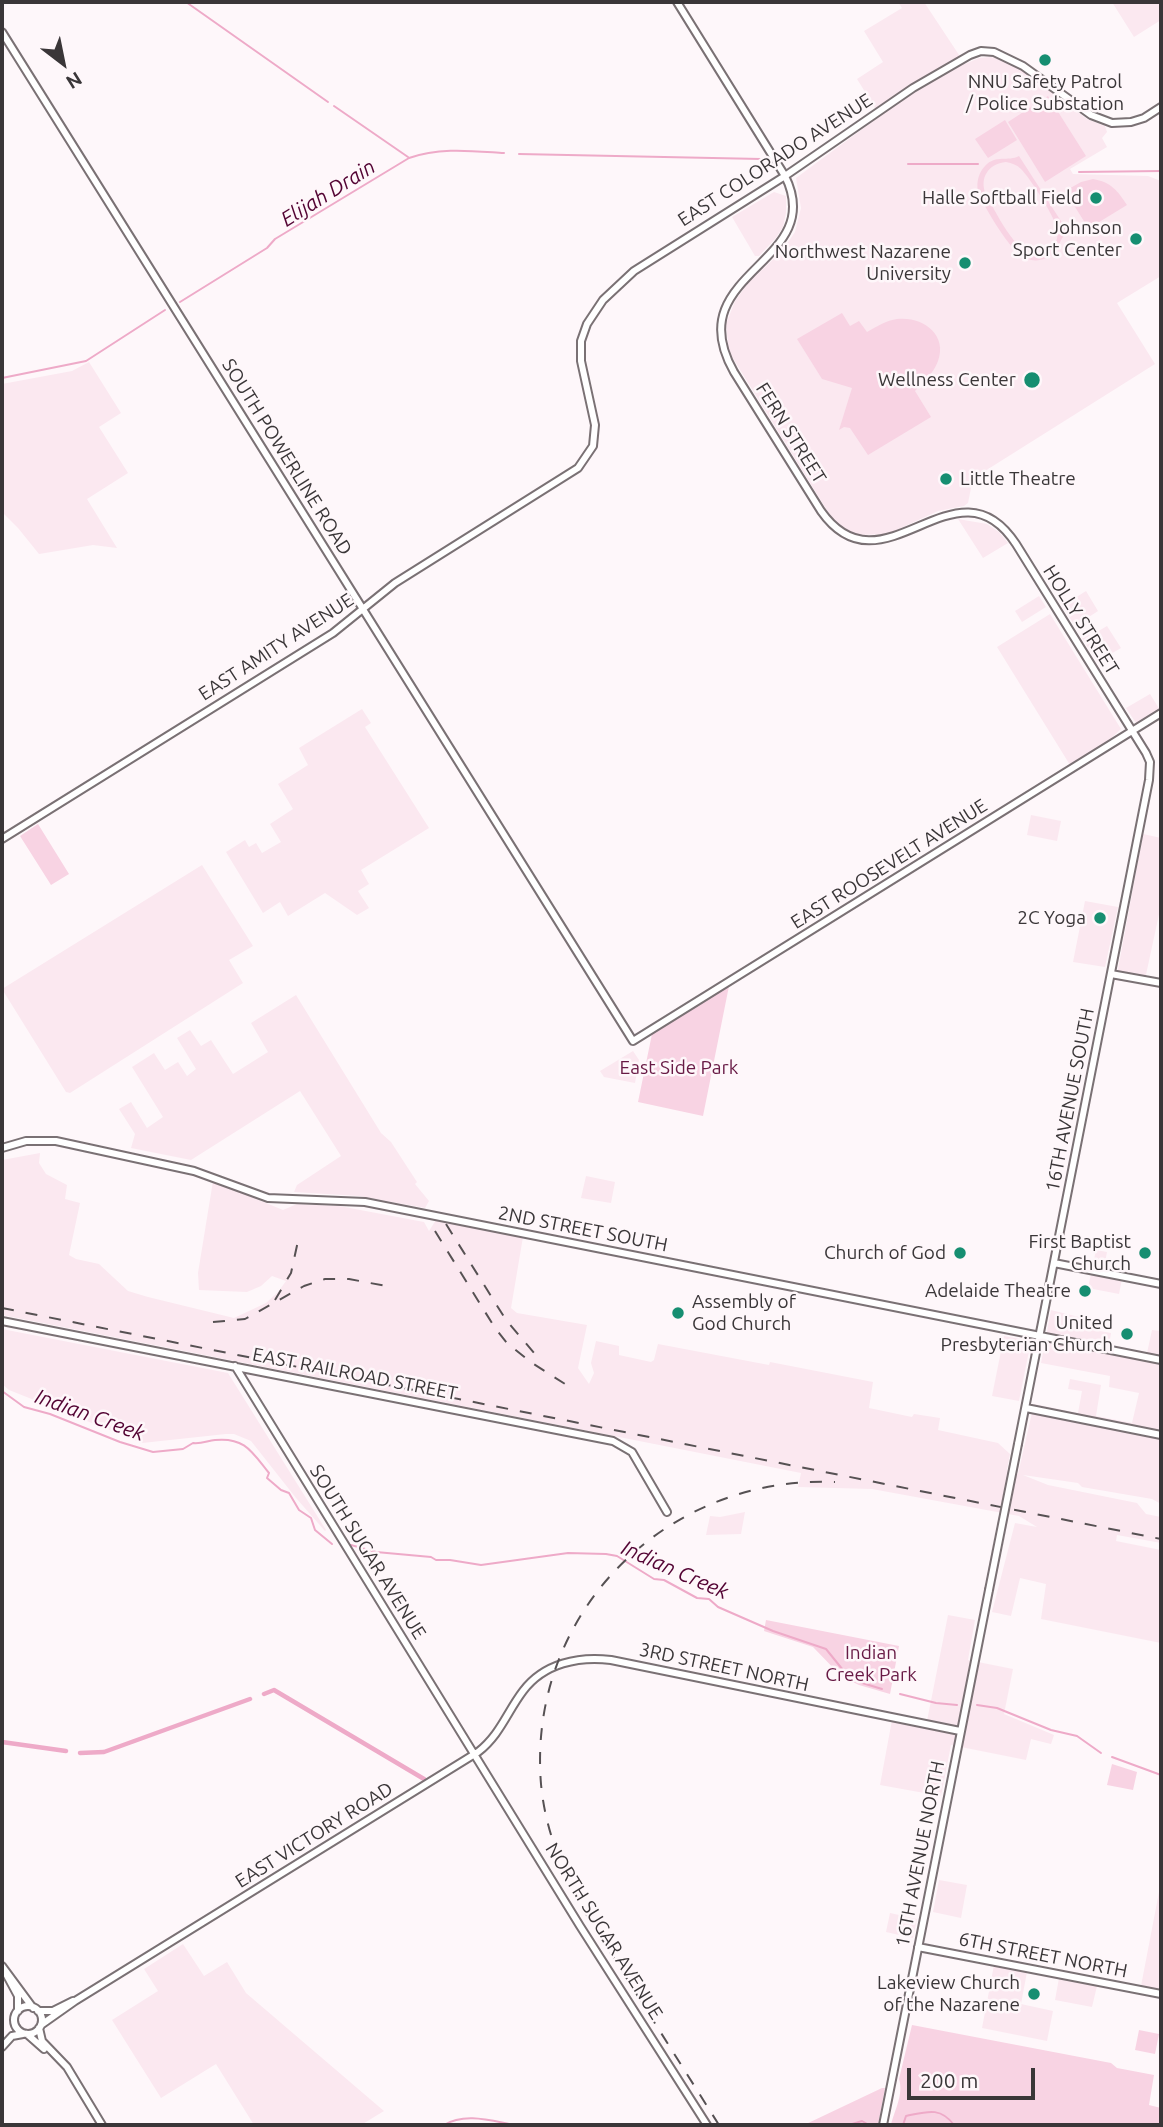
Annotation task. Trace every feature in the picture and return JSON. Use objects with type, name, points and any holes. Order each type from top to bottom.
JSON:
[{"type":"street","points":[[677,2],[785,176]]},
{"type":"street","name":"SOUTH POWERLINE ROAD","points":[[2,32],[633,1041]]},
{"type":"street","name":"EAST COLORADO AVENUE","points":[[593,446],[594,416],[580,352],[583,332],[603,300],[634,271],[785,176],[901,96],[981,51],[1010,58],[1058,89],[1091,115],[1112,123],[1144,118],[1161,107]]},
{"type":"street","name":"FERN STREET","points":[[785,176],[794,199],[788,231],[778,246],[733,292],[727,302],[720,326],[720,338],[729,363],[821,511],[834,527],[847,536],[859,540],[883,540],[942,517],[971,512]]},
{"type":"street","name":"EAST AMITY AVENUE","points":[[2,839],[333,634],[395,583],[567,476],[586,458],[593,446]]},
{"type":"street","name":"HOLLY STREET","points":[[971,512],[990,518],[1010,535],[1150,762]]},
{"type":"street","name":"EAST ROOSEVELT AVENUE","points":[[633,1041],[1161,713]]},
{"type":"street","name":"16TH AVENUE SOUTH","points":[[989,1590],[1149,780],[1150,762]]},
{"type":"street","points":[[1111,974],[1161,983]]},
{"type":"street","name":"2ND STREET SOUTH","points":[[2,1148],[40,1140],[88,1147],[194,1171],[268,1198],[364,1202],[1161,1360]]},
{"type":"street","points":[[1054,1263],[1161,1284]]},
{"type":"street","name":"EAST RAILROAD STREET","points":[[2,1321],[613,1441],[632,1452],[667,1512]]},
{"type":"street","name":"SOUTH SUGAR AVENUE","points":[[235,1366],[475,1754]]},
{"type":"street","points":[[1026,1408],[1161,1435]]},
{"type":"street","name":"16TH AVENUE NORTH","points":[[883,2125],[989,1590]]},
{"type":"street","name":"3RD STREET NORTH","points":[[547,1671],[583,1658],[611,1660],[960,1731]]},
{"type":"street","name":"EAST VICTORY ROAD","points":[[40,2026],[75,2001],[475,1754],[497,1734],[523,1691],[547,1671]]},
{"type":"street","name":"NORTH SUGAR AVENUE","points":[[475,1754],[706,2125]]},
{"type":"street","name":"6TH STREET NORTH","points":[[918,1947],[1161,1994]]},
{"type":"street","points":[[2,1967],[41,2018],[42,2041],[64,2062],[102,2125]]},
{"type":"street","points":[[2,1967],[18,1996],[18,2011],[2,2044]]},
{"type":"street","name":"EAST VICTORY ROAD","points":[[35,2009],[48,2012],[75,2001]]},
{"type":"street","points":[[18,2011],[25,2007],[35,2009]]},
{"type":"street","points":[[14,2023],[56,2060],[74,2081]]},
{"type":"street","points":[[2,2044],[12,2036],[34,2033],[40,2026]]},
{"type":"shaded area","name":"Northwest Nazarene University","points":[[898,2],[924,2],[965,64],[979,58],[991,57],[1014,63],[1087,119],[1105,126],[1107,132],[1102,138],[1107,147],[1070,169],[1073,174],[1148,176],[1161,181],[1161,276],[1117,303],[1155,364],[985,471],[972,483],[968,503],[964,506],[938,511],[888,534],[858,535],[836,525],[729,352],[726,324],[735,301],[748,283],[782,251],[795,232],[801,208],[796,178],[880,116],[857,79],[883,62],[864,31],[902,8]]},
{"type":"shaded area","points":[[1112,2],[1161,2],[1161,20],[1134,37]]},
{"type":"shaded area","points":[[774,192],[786,196],[783,227],[759,256],[755,256],[732,217]]},
{"type":"shaded area","points":[[89,362],[121,413],[99,427],[128,473],[87,499],[117,548],[93,545],[39,554],[2,512],[2,384],[72,371]]},
{"type":"shaded area","points":[[958,519],[987,524],[999,532],[1008,543],[983,558]]},
{"type":"shaded area","points":[[1086,591],[1098,611],[1075,626],[1062,606]]},
{"type":"shaded area","points":[[1039,596],[1046,607],[1022,622],[1015,611]]},
{"type":"shaded area","points":[[1050,614],[1121,729],[1106,743],[1070,765],[997,647]]},
{"type":"shaded area","points":[[1107,626],[1121,648],[1097,662],[1080,635],[1090,636]]},
{"type":"shaded area","points":[[1150,694],[1160,710],[1136,723],[1126,708]]},
{"type":"shaded area","points":[[362,709],[371,723],[365,727],[429,828],[361,870],[369,884],[358,891],[369,908],[357,915],[325,893],[288,916],[280,902],[263,913],[226,852],[245,840],[249,847],[256,843],[262,853],[281,842],[270,824],[293,809],[278,784],[308,765],[299,748]]},
{"type":"shaded area","points":[[1031,815],[1061,821],[1057,841],[1027,835]]},
{"type":"shaded area","points":[[1143,834],[1161,838],[1161,905],[1144,984],[1116,980]]},
{"type":"shaded area","points":[[202,865],[253,946],[229,960],[243,983],[70,1093],[66,1092],[2,989]]},
{"type":"shaded area","points":[[1085,901],[1118,907],[1105,967],[1073,962]]},
{"type":"shaded area","points":[[296,995],[381,1133],[391,1142],[417,1182],[415,1184],[429,1201],[425,1208],[359,1196],[294,1192],[297,1185],[341,1156],[300,1091],[191,1160],[131,1148],[135,1134],[119,1109],[131,1102],[147,1128],[163,1117],[132,1067],[154,1053],[165,1070],[178,1062],[187,1076],[196,1069],[177,1038],[190,1030],[201,1046],[211,1040],[233,1074],[268,1052],[251,1023]]},
{"type":"shaded area","points":[[633,1051],[639,1060],[635,1083],[604,1077],[600,1071]]},
{"type":"shaded area","points":[[40,1153],[39,1163],[46,1174],[67,1185],[65,1199],[80,1203],[69,1255],[99,1264],[128,1291],[234,1318],[266,1303],[278,1292],[286,1281],[272,1276],[261,1286],[247,1292],[199,1290],[198,1273],[213,1181],[283,1210],[297,1204],[339,1206],[424,1222],[429,1231],[436,1220],[523,1237],[511,1308],[517,1313],[587,1325],[578,1368],[589,1384],[594,1373],[591,1363],[596,1341],[619,1346],[619,1355],[651,1362],[658,1344],[873,1382],[869,1408],[912,1417],[914,1414],[940,1418],[938,1430],[998,1443],[1010,1454],[1007,1470],[1018,1474],[1034,1404],[1078,1413],[1082,1391],[1068,1389],[1070,1379],[1101,1385],[1096,1416],[1132,1423],[1139,1393],[1109,1387],[1110,1376],[1041,1363],[1051,1310],[1079,1317],[1078,1327],[1111,1333],[1109,1345],[1147,1353],[1152,1330],[1161,1331],[1161,1504],[1152,1499],[1082,1487],[1078,1483],[1023,1475],[1048,1485],[1137,1503],[1146,1514],[1161,1517],[1161,1543],[1117,1535],[1116,1541],[1161,1550],[1161,1643],[1041,1619],[1046,1584],[1020,1578],[1011,1616],[992,1612],[1015,1523],[1037,1527],[1019,1516],[872,1489],[798,1487],[801,1473],[2,1315],[2,1160]]},
{"type":"shaded area","points":[[586,1176],[615,1182],[611,1203],[581,1198]]},
{"type":"shaded area","points":[[1096,1250],[1107,1252],[1103,1274],[1122,1279],[1119,1294],[1088,1288]]},
{"type":"shaded area","points":[[2,1329],[228,1373],[326,1530],[296,1498],[251,1441],[234,1434],[226,1434],[142,1443],[9,1390],[2,1384]]},
{"type":"shaded area","points":[[1004,1336],[1031,1341],[1019,1401],[992,1396]]},
{"type":"shaded area","points":[[745,1512],[741,1534],[706,1535],[710,1516],[720,1517]]},
{"type":"shaded area","points":[[948,1615],[975,1620],[968,1660],[1013,1669],[1004,1714],[1054,1735],[1051,1744],[1031,1739],[1026,1760],[951,1745],[941,1796],[880,1785],[892,1720],[926,1726]]},
{"type":"shaded area","points":[[939,1880],[967,1885],[961,1918],[933,1912]]},
{"type":"shaded area","points":[[1161,1892],[1161,1990],[1141,1986]]},
{"type":"shaded area","points":[[890,1913],[917,1919],[913,1938],[886,1932]]},
{"type":"shaded area","points":[[183,1944],[204,1976],[227,1962],[246,1993],[384,2111],[361,2125],[254,2125],[216,2064],[161,2098],[112,2020],[158,1991],[144,1969]]},
{"type":"shaded area","points":[[994,1965],[1027,1972],[1021,2004],[1053,2011],[1047,2041],[982,2028]]},
{"type":"shaded area","points":[[1059,1978],[1097,1986],[1092,2007],[1055,2000]]},
{"type":"green space","points":[[1048,96],[1086,156],[1045,182],[1008,122]]},
{"type":"green space","points":[[1005,120],[1017,140],[988,158],[975,139]]},
{"type":"green space","points":[[1019,156],[1068,232],[1053,254],[1044,259],[1028,259],[1014,250],[978,191],[978,177],[989,162]],"holes":[[[1006,162],[1018,166],[1025,174],[1055,223],[1058,234],[1056,242],[1041,255],[1031,254],[1021,248],[1004,227],[986,195],[984,183],[987,173],[994,166]]]},
{"type":"green space","name":"Halle Softball Field","points":[[1093,179],[1105,182],[1113,188],[1127,205],[1091,227],[1087,226],[1065,191]]},
{"type":"green space","points":[[842,313],[850,326],[859,321],[867,332],[893,320],[915,320],[931,329],[939,343],[936,365],[915,391],[931,417],[868,455],[850,428],[839,430],[852,388],[822,379],[797,339]]},
{"type":"green space","points":[[38,824],[69,874],[51,885],[20,836]]},
{"type":"green space","name":"East Side Park","points":[[729,986],[703,1116],[638,1102],[652,1034]]},
{"type":"green space","name":"Indian Creek Park","points":[[766,1620],[899,1646],[890,1694],[842,1677],[813,1647],[764,1631]]},
{"type":"green space","points":[[1112,1764],[1137,1772],[1133,1790],[1107,1785]]},
{"type":"green space","points":[[912,2025],[1111,2063],[1117,2068],[1154,2075],[1149,2105],[1161,2108],[1161,2125],[891,2125]]},
{"type":"green space","points":[[1139,2030],[1159,2034],[1155,2054],[1135,2050]]},
{"type":"green space","points":[[885,2088],[878,2125],[804,2125]]},
{"type":"waterway","points":[[186,2],[328,102]]},
{"type":"waterway","points":[[334,106],[408,157]]},
{"type":"waterway","name":"Elijah Drain","points":[[180,302],[267,248],[275,239],[409,158],[444,151],[504,153]]},
{"type":"waterway","name":"Elijah Drain","points":[[519,154],[761,159]]},
{"type":"waterway","name":"Elijah Drain","points":[[908,164],[978,164]]},
{"type":"waterway","name":"Elijah Drain","points":[[1079,172],[1161,171]]},
{"type":"waterway","name":"Elijah Drain","points":[[2,378],[86,361],[165,310]]},
{"type":"waterway","name":"Indian Creek","points":[[2,1391],[24,1407],[153,1452],[183,1449],[193,1443],[215,1440],[241,1444],[269,1473],[267,1478],[289,1493],[299,1510],[311,1518],[315,1530],[332,1544]]},
{"type":"waterway","name":"Indian Creek","points":[[351,1545],[376,1552],[481,1565],[568,1553],[617,1556],[654,1579],[664,1580],[697,1598],[709,1599],[718,1607],[773,1631],[826,1649],[847,1675],[882,1689]]},
{"type":"waterway","points":[[264,1694],[274,1690],[424,1779]]},
{"type":"waterway","name":"Indian Creek","points":[[900,1694],[957,1705]]},
{"type":"waterway","points":[[80,1753],[104,1752],[250,1699]]},
{"type":"waterway","name":"Indian Creek","points":[[977,1705],[997,1708],[1051,1730],[1077,1736],[1101,1753]]},
{"type":"waterway","points":[[2,1742],[66,1751]]},
{"type":"waterway","name":"Indian Creek","points":[[1112,1757],[1161,1775]]},
{"type":"waterway","points":[[903,2125],[906,2116],[932,2112],[943,2115],[954,2125]]},
{"type":"waterway","points":[[444,2125],[470,2118],[515,2125]]},
{"type":"waterway","points":[[849,2125],[862,2121],[869,2125]]},
{"type":"railway","points":[[446,1224],[506,1320],[541,1361]]},
{"type":"railway","points":[[435,1231],[507,1343],[532,1363],[573,1389]]},
{"type":"railway","points":[[275,1300],[291,1273],[298,1241]]},
{"type":"railway","points":[[213,1322],[245,1319],[304,1286],[325,1279],[349,1279],[386,1286]]},
{"type":"railway","points":[[2,1308],[1161,1539]]},
{"type":"railway","points":[[719,2125],[583,1909],[568,1879],[556,1849],[543,1801],[543,1722],[557,1664],[583,1611],[619,1566],[664,1529],[716,1502],[773,1486],[835,1482]]},
{"type":"place","name":"NNU Safety Patrol / Police Substation","points":[[1045,60]]},
{"type":"place","name":"Halle Softball Field","points":[[1096,198]]},
{"type":"place","name":"Johnson Sport Center","points":[[1136,239]]},
{"type":"place","name":"Northwest Nazarene University","points":[[965,263]]},
{"type":"place","name":"Wellness Center","points":[[1032,380]]},
{"type":"place","name":"Little Theatre","points":[[946,479]]},
{"type":"place","name":"2C Yoga","points":[[1100,918]]},
{"type":"place","name":"Church of God","points":[[960,1253]]},
{"type":"place","name":"First Baptist Church","points":[[1145,1253]]},
{"type":"place","name":"Adelaide Theatre","points":[[1085,1291]]},
{"type":"place","name":"Assembly of God Church","points":[[678,1313]]},
{"type":"place","name":"United Presbyterian Church","points":[[1127,1334]]},
{"type":"place","name":"Lakeview Church of the Nazarene","points":[[1034,1994]]}]
